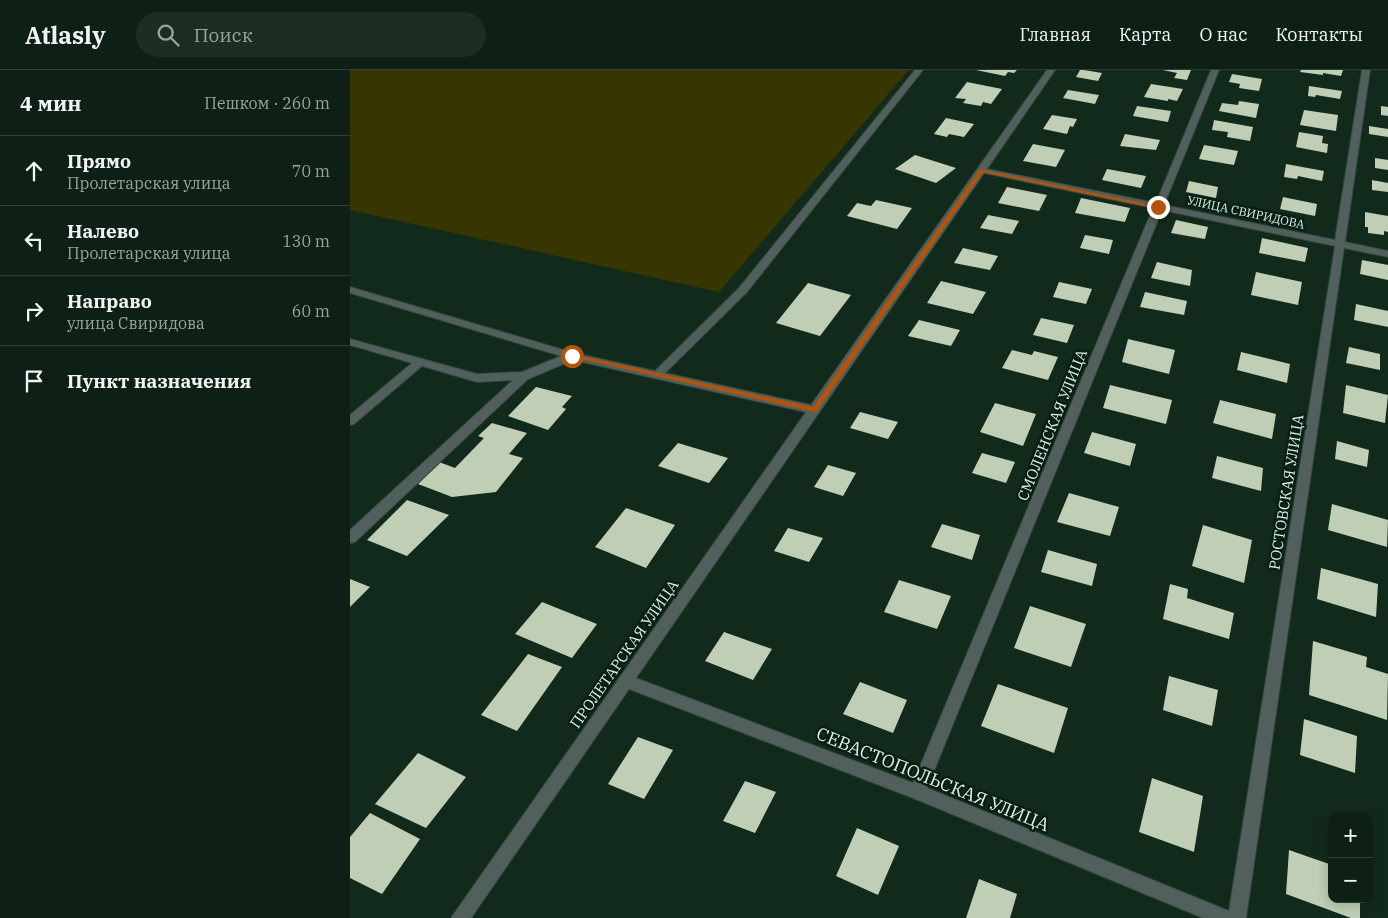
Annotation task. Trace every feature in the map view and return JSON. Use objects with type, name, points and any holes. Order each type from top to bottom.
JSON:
[{"type":"street","points":[[657,374],[743,290],[919,70]]},
{"type":"street","name":"ПРОЛЕТАРСКАЯ УЛИЦА","points":[[460,918],[1051,70]]},
{"type":"street","name":"СМОЛЕНСКАЯ УЛИЦА","points":[[917,792],[1215,70]]},
{"type":"street","name":"РОСТОВСКАЯ УЛИЦА","points":[[1237,918],[1366,70]]},
{"type":"street","name":"УЛИЦА СВИРИДОВА","points":[[982,170],[1388,254]]},
{"type":"street","points":[[350,290],[572,356],[815,410]]},
{"type":"street","points":[[352,345],[421,361],[476,378],[524,376],[572,356]]},
{"type":"street","points":[[350,421],[421,361]]},
{"type":"street","points":[[350,538],[524,376]]},
{"type":"street","name":"СЕВАСТОПОЛЬСКАЯ УЛИЦА","points":[[626,681],[917,792],[1224,918]]},
{"type":"shaded area","points":[[350,70],[909,70],[719,292],[350,210]]},
{"type":"building","points":[[976,70],[1017,70],[1014,73],[1008,72],[1005,76]]},
{"type":"building","points":[[1080,70],[1102,73],[1098,81],[1076,77]]},
{"type":"building","points":[[1163,70],[1191,70],[1187,80],[1174,78],[1177,73]]},
{"type":"building","points":[[1301,70],[1343,70],[1341,76],[1300,72]]},
{"type":"building","points":[[1232,74],[1262,79],[1259,91],[1239,88],[1240,84],[1229,82]]},
{"type":"building","points":[[967,82],[1002,89],[991,104],[983,102],[981,106],[963,103],[966,99],[955,98]]},
{"type":"building","points":[[1151,84],[1183,89],[1177,101],[1144,97]]},
{"type":"building","points":[[1309,86],[1342,91],[1340,99],[1316,95],[1315,97],[1308,96]]},
{"type":"building","points":[[1068,90],[1099,95],[1095,104],[1063,98]]},
{"type":"building","points":[[1239,101],[1259,104],[1256,118],[1219,111],[1222,103],[1238,105]]},
{"type":"building","points":[[1137,106],[1171,111],[1168,122],[1133,116]]},
{"type":"building","points":[[1381,106],[1388,107],[1388,116],[1381,115]]},
{"type":"building","points":[[1304,110],[1338,115],[1336,131],[1300,125]]},
{"type":"building","points":[[1052,115],[1077,119],[1073,127],[1070,126],[1067,134],[1043,129]]},
{"type":"building","points":[[946,118],[974,124],[964,137],[949,134],[947,137],[934,134]]},
{"type":"building","points":[[1214,120],[1253,127],[1250,141],[1227,137],[1228,132],[1212,130]]},
{"type":"building","points":[[1369,126],[1388,129],[1388,137],[1369,134]]},
{"type":"building","points":[[1299,132],[1323,136],[1322,143],[1328,144],[1327,153],[1296,147]]},
{"type":"building","points":[[1125,134],[1160,140],[1156,150],[1120,146]]},
{"type":"building","points":[[1033,144],[1065,150],[1056,167],[1023,161]]},
{"type":"building","points":[[1204,145],[1238,151],[1234,165],[1199,159]]},
{"type":"building","points":[[915,155],[956,168],[936,183],[895,169]]},
{"type":"building","points":[[1375,158],[1388,160],[1388,170],[1375,168]]},
{"type":"building","points":[[1286,164],[1324,171],[1322,181],[1298,176],[1297,179],[1284,177]]},
{"type":"building","points":[[1107,169],[1146,176],[1141,188],[1102,180]]},
{"type":"building","points":[[1372,180],[1388,183],[1388,192],[1372,190]]},
{"type":"building","points":[[1189,181],[1218,187],[1216,198],[1186,192]]},
{"type":"building","points":[[1007,187],[1047,195],[1039,211],[998,203]]},
{"type":"building","points":[[1283,197],[1317,204],[1315,216],[1280,209]]},
{"type":"building","points":[[1081,198],[1130,208],[1125,222],[1075,213]]},
{"type":"building","points":[[876,200],[912,208],[897,229],[847,216],[857,203],[871,206]]},
{"type":"building","points":[[1365,212],[1388,216],[1388,232],[1384,231],[1384,235],[1368,233],[1368,227],[1365,227]]},
{"type":"building","points":[[988,215],[1019,221],[1012,234],[980,228]]},
{"type":"building","points":[[1176,220],[1208,227],[1205,239],[1171,233]]},
{"type":"building","points":[[1085,235],[1113,240],[1109,254],[1080,248]]},
{"type":"building","points":[[1262,238],[1308,248],[1305,262],[1259,253]]},
{"type":"building","points":[[963,248],[998,256],[990,270],[954,263]]},
{"type":"building","points":[[1362,260],[1388,265],[1388,280],[1360,274]]},
{"type":"building","points":[[1157,262],[1192,270],[1190,286],[1151,278]]},
{"type":"building","points":[[1256,272],[1302,282],[1298,305],[1251,295]]},
{"type":"building","points":[[941,281],[986,292],[973,314],[927,303]]},
{"type":"building","points":[[1059,282],[1092,289],[1086,304],[1053,297]]},
{"type":"building","points":[[808,283],[851,295],[820,336],[776,323]]},
{"type":"building","points":[[1145,292],[1187,301],[1184,315],[1140,307]]},
{"type":"building","points":[[1356,304],[1388,311],[1388,327],[1354,320]]},
{"type":"building","points":[[1041,318],[1074,325],[1067,343],[1033,335]]},
{"type":"building","points":[[919,320],[960,330],[951,346],[908,336]]},
{"type":"building","points":[[1128,339],[1175,350],[1169,374],[1122,362]]},
{"type":"building","points":[[1349,347],[1380,354],[1380,370],[1346,363]]},
{"type":"building","points":[[1012,350],[1032,355],[1034,351],[1058,357],[1048,380],[1002,368]]},
{"type":"building","points":[[1241,352],[1290,364],[1287,383],[1237,370]]},
{"type":"building","points":[[1110,385],[1172,400],[1166,424],[1103,408]]},
{"type":"building","points":[[1346,385],[1388,395],[1385,423],[1343,413]]},
{"type":"building","points":[[536,387],[572,396],[562,407],[566,409],[548,430],[508,416]]},
{"type":"building","points":[[1220,400],[1276,414],[1272,439],[1213,423]]},
{"type":"building","points":[[995,403],[1036,414],[1023,446],[980,432]]},
{"type":"building","points":[[860,412],[898,422],[888,439],[850,428]]},
{"type":"building","points":[[492,423],[527,433],[509,454],[523,458],[496,492],[452,497],[418,484],[439,462],[455,468],[484,438],[478,436]]},
{"type":"building","points":[[1092,432],[1136,444],[1130,466],[1084,453]]},
{"type":"building","points":[[1337,441],[1369,450],[1367,467],[1335,459]]},
{"type":"building","points":[[678,443],[728,458],[709,483],[658,466]]},
{"type":"building","points":[[982,453],[1015,462],[1006,483],[972,473]]},
{"type":"building","points":[[1217,456],[1263,468],[1261,491],[1212,478]]},
{"type":"building","points":[[828,465],[856,473],[843,496],[814,487]]},
{"type":"building","points":[[1069,493],[1119,507],[1110,536],[1057,522]]},
{"type":"building","points":[[407,500],[449,515],[407,556],[367,540]]},
{"type":"building","points":[[1332,504],[1388,520],[1387,547],[1328,530]]},
{"type":"building","points":[[626,508],[675,525],[646,568],[595,547]]},
{"type":"building","points":[[942,524],[980,535],[972,560],[931,547]]},
{"type":"building","points":[[1203,525],[1252,540],[1244,583],[1192,566]]},
{"type":"building","points":[[788,528],[823,538],[809,562],[774,551]]},
{"type":"building","points":[[1048,550],[1097,564],[1092,586],[1041,572]]},
{"type":"building","points":[[1321,568],[1378,584],[1376,617],[1317,599]]},
{"type":"building","points":[[350,579],[370,587],[350,607]]},
{"type":"building","points":[[899,580],[951,596],[937,629],[884,612]]},
{"type":"building","points":[[1170,584],[1188,589],[1187,598],[1234,613],[1229,639],[1163,619]]},
{"type":"building","points":[[542,602],[597,624],[572,658],[515,634]]},
{"type":"building","points":[[1030,606],[1086,624],[1071,667],[1014,648]]},
{"type":"building","points":[[724,632],[772,649],[753,680],[705,661]]},
{"type":"building","points":[[1313,641],[1367,657],[1366,667],[1388,674],[1387,720],[1309,695]]},
{"type":"building","points":[[528,654],[562,667],[517,731],[481,715]]},
{"type":"building","points":[[1169,676],[1218,690],[1212,726],[1163,710]]},
{"type":"building","points":[[860,682],[907,700],[893,733],[843,714]]},
{"type":"building","points":[[998,684],[1068,708],[1054,753],[981,726]]},
{"type":"building","points":[[1304,719],[1357,736],[1355,773],[1300,755]]},
{"type":"building","points":[[638,737],[673,750],[644,799],[608,784]]},
{"type":"building","points":[[418,753],[466,777],[426,828],[375,804]]},
{"type":"building","points":[[1152,778],[1203,796],[1194,852],[1139,832]]},
{"type":"building","points":[[745,781],[776,792],[755,833],[723,821]]},
{"type":"building","points":[[370,813],[420,839],[382,894],[350,878],[350,837]]},
{"type":"building","points":[[857,828],[899,846],[878,895],[836,876]]},
{"type":"building","points":[[1289,850],[1328,864],[1328,903],[1360,903],[1360,918],[1351,918],[1286,894]]},
{"type":"building","points":[[979,879],[1017,894],[1010,918],[966,918]]},
{"type":"route","points":[[572,356],[815,410],[982,170],[1158,207]]}]
